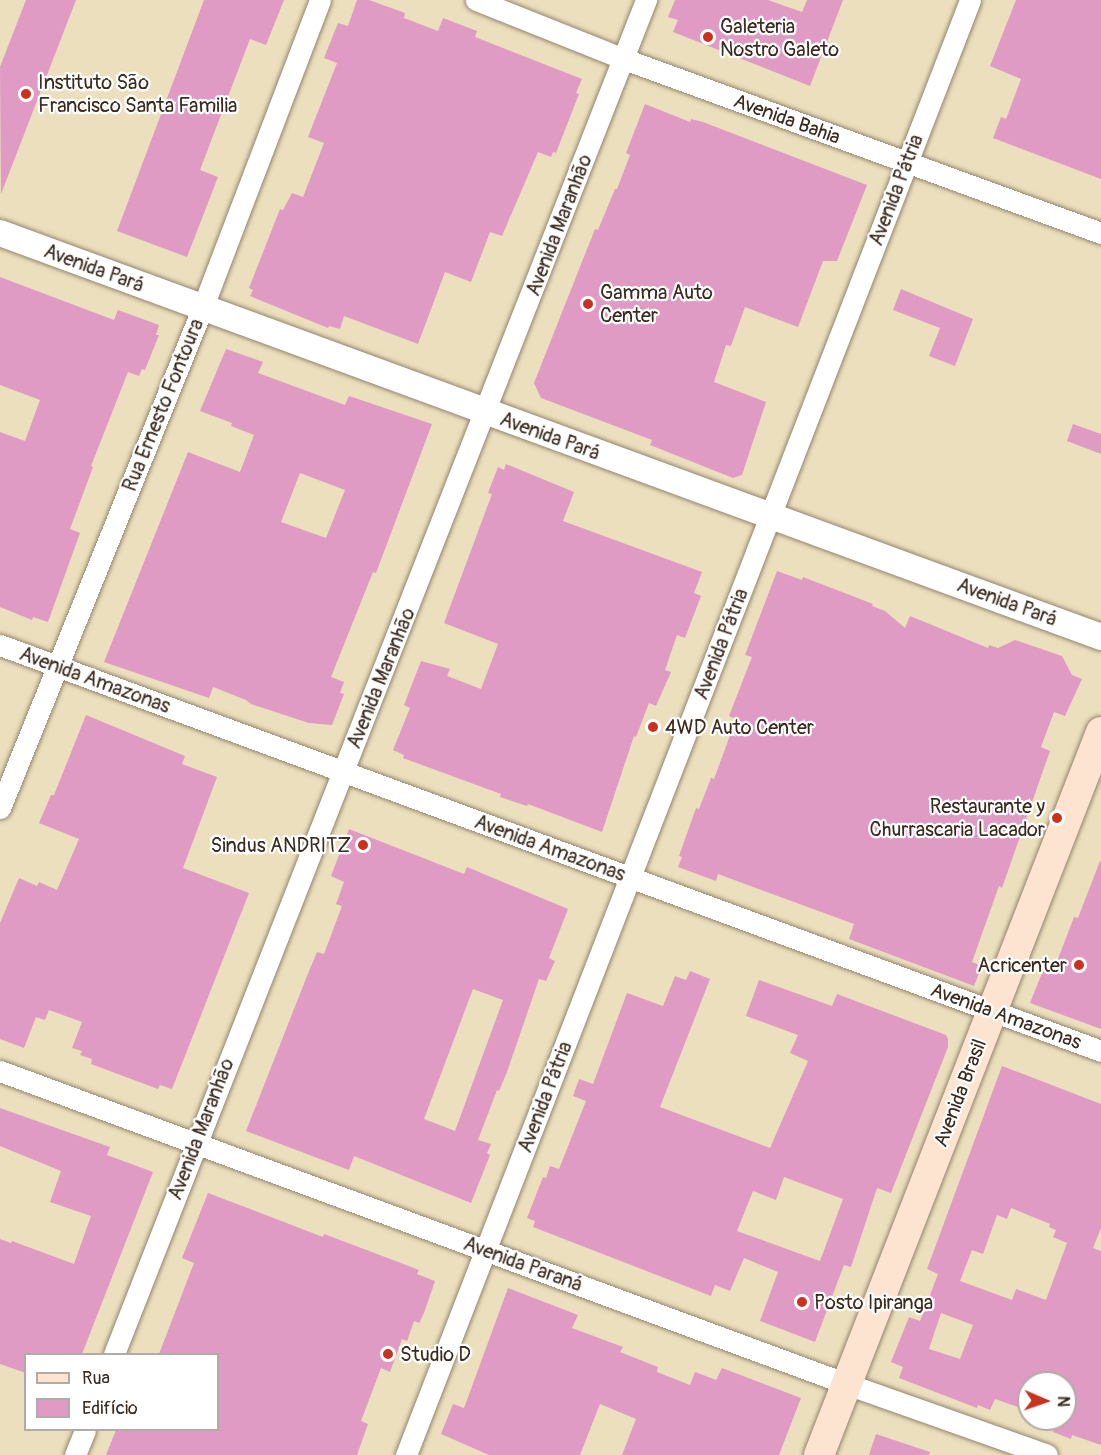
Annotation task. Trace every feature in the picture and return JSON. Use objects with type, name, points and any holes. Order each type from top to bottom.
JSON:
[{"type":"main road","name":"Avenida Brasil","points":[[819,1455],[1101,732]]},
{"type":"street","name":"Rua Ernesto Fontoura","points":[[0,808],[202,309],[320,0]]},
{"type":"street","name":"Avenida Bahia","points":[[476,0],[624,59],[1101,233]]},
{"type":"street","name":"Avenida Maranhão","points":[[114,1353],[646,0]]},
{"type":"street","name":"Avenida Pátria","points":[[406,1455],[970,0]]},
{"type":"street","name":"Avenida Pará","points":[[0,233],[1101,637]]},
{"type":"street","name":"Avenida Amazonas","points":[[0,645],[1101,1051]]},
{"type":"street","name":"Avenida Paraná","points":[[0,1071],[847,1384],[1047,1455]]},
{"type":"street","points":[[75,1455],[85,1431]]},
{"type":"building","name":"Instituto São Francisco Santa Familia","points":[[26,0],[76,0],[1,194],[0,67]]},
{"type":"building","points":[[204,0],[284,0],[266,45],[250,39],[200,170],[218,177],[187,257],[117,231]]},
{"type":"building","points":[[357,0],[369,0],[405,13],[404,18],[438,31],[443,18],[477,31],[475,37],[582,79],[576,93],[579,94],[556,153],[553,152],[551,157],[538,152],[502,236],[490,232],[471,282],[445,272],[418,344],[344,316],[340,329],[329,326],[328,328],[250,296],[253,290],[249,288],[280,209],[283,210],[292,193],[303,197],[324,143],[308,137],[337,63],[324,58],[338,23],[348,26]]},
{"type":"building","points":[[675,0],[768,0],[802,12],[807,0],[843,0],[810,86],[673,32],[678,20],[668,17]]},
{"type":"building","points":[[1016,0],[1101,0],[1101,179],[993,138],[1001,117],[1006,119],[1021,79],[990,66]]},
{"type":"building","points":[[645,104],[690,122],[691,119],[703,122],[867,185],[837,261],[823,261],[798,327],[745,307],[731,346],[726,345],[714,382],[766,402],[742,475],[733,478],[650,445],[652,440],[541,398],[534,383],[595,229],[598,230],[615,189],[617,189],[630,155],[626,153]]},
{"type":"building","points":[[0,277],[114,320],[118,310],[159,325],[156,335],[159,335],[145,370],[142,369],[139,376],[128,372],[91,466],[93,467],[70,529],[80,533],[48,622],[33,617],[32,620],[0,607],[0,432],[25,441],[40,400],[0,385]]},
{"type":"building","points":[[901,289],[973,319],[955,366],[929,356],[940,328],[893,310]]},
{"type":"building","points":[[226,349],[263,362],[258,373],[345,405],[349,396],[432,424],[376,573],[373,572],[331,677],[344,682],[340,693],[344,694],[332,725],[309,723],[251,704],[213,687],[209,698],[104,662],[188,452],[240,472],[254,435],[231,426],[232,423],[200,411]],"holes":[[[300,473],[345,490],[326,538],[281,522]]]},
{"type":"building","points":[[1073,424],[1101,434],[1101,454],[1067,441]]},
{"type":"building","points":[[506,464],[574,492],[563,521],[702,572],[694,593],[701,596],[685,638],[677,635],[665,670],[671,672],[656,706],[649,703],[636,737],[634,736],[602,832],[528,804],[527,806],[500,797],[501,794],[403,758],[404,755],[393,750],[410,708],[404,705],[421,661],[450,669],[447,676],[481,689],[498,644],[444,623],[492,494],[488,493],[498,467],[504,470]]},
{"type":"building","points":[[777,571],[802,580],[803,577],[873,604],[872,606],[885,611],[905,628],[910,616],[988,648],[989,645],[998,648],[1015,640],[1062,656],[1072,675],[1082,679],[1065,716],[1054,712],[1041,747],[1050,751],[1002,888],[999,886],[972,962],[982,966],[974,986],[849,939],[854,924],[718,874],[716,881],[678,867],[682,857],[679,856],[696,808],[699,809],[711,778],[714,779],[736,719],[729,716],[752,657],[745,655]]},
{"type":"building","points":[[86,715],[185,756],[182,764],[217,777],[183,868],[249,893],[172,1089],[160,1085],[158,1089],[91,1064],[92,1059],[80,1055],[82,1051],[72,1048],[82,1022],[49,1010],[45,1020],[36,1017],[24,1048],[0,1039],[0,923],[19,878],[37,886],[39,882],[57,890],[79,839],[39,823],[51,795],[54,795]]},
{"type":"building","points":[[349,829],[464,874],[467,867],[568,909],[549,958],[555,961],[546,981],[539,979],[507,1072],[499,1091],[497,1090],[478,1140],[491,1144],[487,1153],[490,1155],[471,1203],[354,1156],[349,1170],[246,1131],[317,952],[324,954],[342,906],[336,904],[344,882],[331,876]],"holes":[[[473,989],[503,1000],[455,1131],[424,1119]]]},
{"type":"building","points":[[1100,861],[1101,1029],[1030,1003],[1044,968],[1053,972],[1074,917],[1078,918]]},
{"type":"building","points":[[690,971],[710,979],[660,1107],[770,1148],[808,1061],[790,1053],[798,1035],[746,1016],[759,980],[832,1006],[837,994],[946,1035],[948,1039],[948,1047],[891,1193],[877,1188],[851,1267],[844,1265],[815,1342],[760,1321],[778,1272],[744,1258],[730,1291],[715,1285],[711,1296],[533,1227],[535,1221],[527,1218],[543,1177],[546,1178],[550,1166],[559,1169],[586,1101],[573,1096],[579,1079],[593,1084],[627,993],[663,1006],[675,976],[686,980]],"holes":[[[784,1177],[843,1199],[820,1261],[737,1231],[753,1191],[776,1200]]]},
{"type":"building","points":[[1002,1066],[1101,1104],[1101,1228],[1093,1248],[1101,1251],[1101,1445],[1072,1435],[1071,1439],[1053,1432],[1077,1431],[1077,1371],[1017,1371],[1017,1407],[995,1399],[990,1410],[978,1405],[977,1408],[899,1378],[903,1367],[891,1362],[909,1317],[920,1321],[938,1274],[927,1269]],"holes":[[[1011,1208],[1050,1224],[1049,1227],[1056,1230],[1053,1237],[1067,1243],[1046,1300],[1016,1289],[1012,1300],[960,1281],[972,1250],[983,1254],[997,1215],[1007,1219]],[[941,1313],[973,1325],[960,1359],[929,1349]]]},
{"type":"building","points":[[0,1108],[110,1147],[107,1155],[153,1172],[82,1353],[24,1353],[24,1372],[0,1364],[0,1239],[11,1243],[12,1241],[74,1264],[91,1216],[50,1202],[61,1171],[0,1146]]},
{"type":"building","points":[[208,1193],[323,1237],[324,1234],[401,1263],[419,1270],[417,1274],[435,1281],[424,1313],[419,1323],[414,1321],[407,1341],[402,1339],[390,1372],[381,1368],[361,1421],[368,1424],[357,1455],[106,1455],[116,1431],[219,1431],[219,1353],[159,1353],[194,1263],[182,1258]]},
{"type":"building","points":[[508,1288],[578,1315],[572,1328],[623,1347],[620,1352],[658,1367],[657,1372],[690,1385],[695,1372],[716,1380],[722,1368],[801,1398],[779,1455],[622,1455],[636,1419],[600,1404],[580,1455],[489,1455],[441,1434],[453,1404],[464,1408]]},
{"type":"building","points":[[876,1434],[930,1452],[929,1455],[869,1455]]},
{"type":"place","name":"Galeteria Nostro Galeto","points":[[708,37]]},
{"type":"place","name":"Instituto São Francisco Santa Familia","points":[[26,94]]},
{"type":"place","name":"Gamma Auto Center","points":[[588,304]]},
{"type":"place","name":"4WD Auto Center","points":[[653,727]]},
{"type":"place","name":"Restaurante y Churrascaria Lacador","points":[[1057,818]]},
{"type":"place","name":"Sindus ANDRITZ","points":[[363,845]]},
{"type":"place","name":"Acricenter","points":[[1079,965]]},
{"type":"place","name":"Posto Ipiranga","points":[[802,1302]]},
{"type":"place","name":"Studio D","points":[[388,1354]]}]
